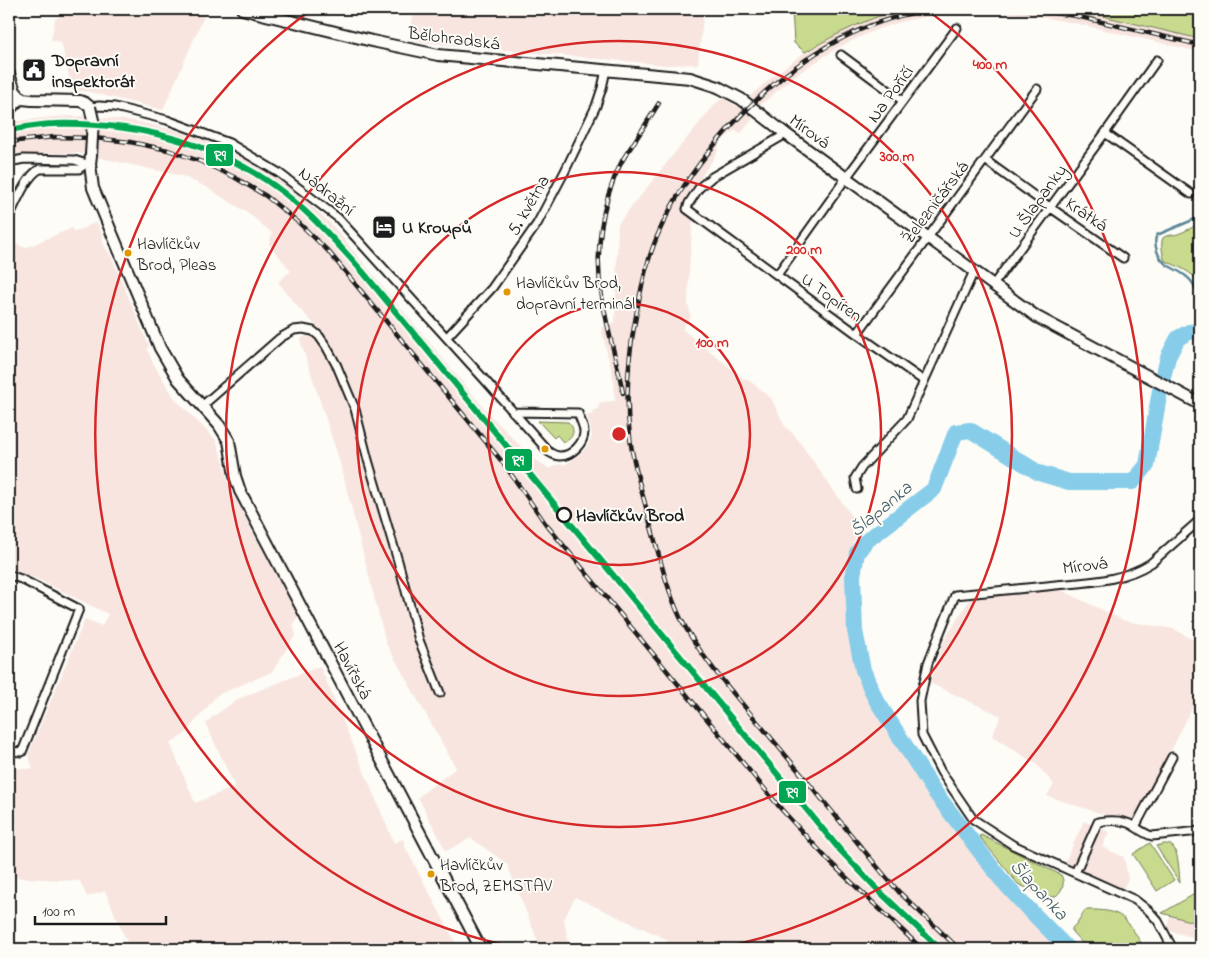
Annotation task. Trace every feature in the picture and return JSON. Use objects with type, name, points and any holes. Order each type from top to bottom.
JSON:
[{"type":"street","name":"Bělohradská","points":[[242,9],[438,55],[606,70]]},
{"type":"street","name":"Na Poříčí","points":[[776,275],[957,28]]},
{"type":"street","points":[[841,55],[903,101]]},
{"type":"street","name":"U Šlapanky","points":[[993,285],[1157,60]]},
{"type":"street","name":"Mírová","points":[[606,70],[690,78],[706,82],[740,99],[1038,317],[1200,404]]},
{"type":"street","name":"5. května","points":[[447,338],[492,288],[537,224],[596,106],[606,70]]},
{"type":"street","points":[[9,74],[16,91],[22,99],[9,111]]},
{"type":"street","name":"Železničářská","points":[[857,334],[1037,89]]},
{"type":"street","name":"Nádražní","points":[[22,99],[80,101],[90,108],[99,106],[115,107],[167,120],[229,144],[279,173],[338,218],[549,452],[560,456],[569,454],[582,440],[584,429],[578,412],[513,412]]},
{"type":"street","name":"Havířská","points":[[90,108],[92,120],[89,161],[97,200],[160,348],[178,378],[220,425],[229,441],[235,476],[240,491],[481,949]]},
{"type":"street","points":[[1105,133],[1191,194]]},
{"type":"street","name":"U Topíren","points":[[786,134],[728,166],[704,182],[686,209],[924,381]]},
{"type":"street","points":[[9,162],[24,159],[89,161]]},
{"type":"street","name":"Krátká","points":[[985,160],[1050,208],[1123,258]]},
{"type":"street","points":[[9,217],[30,177],[37,170],[79,169],[89,161]]},
{"type":"street","points":[[857,489],[855,478],[862,467],[907,419],[974,271]]},
{"type":"street","points":[[202,406],[280,338],[294,330],[303,329],[313,331],[319,336],[337,366],[355,409],[419,640],[440,693]]},
{"type":"street","name":"Mírová","points":[[1075,873],[1013,845],[973,819],[940,772],[922,735],[920,701],[928,663],[955,595],[1079,583],[1122,576],[1151,563],[1200,520]]},
{"type":"street","points":[[9,575],[21,579],[79,609],[22,752],[9,751]]},
{"type":"street","points":[[1134,826],[1172,757]]},
{"type":"street","points":[[1173,949],[1158,921],[1135,900],[1075,873],[1098,822],[1126,823],[1152,836],[1200,831]]},
{"type":"shaded area","points":[[67,9],[207,9],[163,110],[90,92],[72,90],[61,42],[51,40],[55,19],[65,14]]},
{"type":"shaded area","points":[[413,9],[704,9],[698,64],[666,65],[429,43],[410,39]]},
{"type":"shaded area","points":[[901,9],[1070,9],[1200,39],[1200,52],[1074,23],[1009,13],[983,12],[928,16],[881,28],[839,47],[797,74],[749,115],[753,119],[740,134],[735,130],[719,144],[717,153],[691,192],[695,204],[689,271],[688,304],[691,317],[682,329],[744,379],[746,378],[771,398],[785,426],[796,437],[862,531],[854,540],[845,574],[857,669],[875,711],[979,863],[1059,949],[663,949],[668,940],[575,897],[564,919],[569,949],[541,949],[507,864],[471,838],[446,851],[418,797],[456,768],[386,643],[339,459],[300,340],[317,327],[278,282],[291,271],[269,244],[272,233],[248,213],[206,187],[182,176],[78,153],[22,154],[9,158],[9,122],[73,116],[134,121],[174,130],[211,143],[268,172],[303,198],[331,224],[488,413],[531,457],[550,469],[555,465],[566,464],[587,447],[592,436],[587,416],[593,414],[592,411],[598,409],[600,402],[615,401],[614,381],[601,328],[615,322],[618,224],[716,103],[724,98],[737,107],[805,52],[854,25]]},
{"type":"shaded area","points":[[97,222],[103,237],[103,243],[112,258],[149,346],[147,349],[152,361],[175,399],[216,440],[231,491],[298,616],[293,626],[296,634],[272,672],[217,695],[185,734],[170,743],[195,803],[235,787],[206,724],[211,718],[238,699],[320,666],[394,843],[403,839],[404,845],[458,947],[461,946],[463,949],[130,949],[105,891],[87,897],[80,881],[9,877],[9,768],[33,769],[28,755],[85,619],[102,626],[108,614],[35,578],[9,568],[9,553],[17,525],[9,506],[9,240],[25,248],[72,228],[74,232]]},
{"type":"shaded area","points":[[1059,589],[1125,621],[1174,629],[1200,644],[1200,692],[1134,820],[1121,820],[1047,796],[1054,784],[1036,764],[992,736],[1001,716],[930,683],[943,642],[972,596]]},
{"type":"shaded area","points":[[1084,821],[1109,832],[1102,847],[1124,857],[1128,879],[1123,889],[1065,862]]},
{"type":"shaded area","points":[[1170,916],[1200,924],[1200,939],[1166,930]]},
{"type":"green space","points":[[792,9],[901,9],[852,27],[805,52],[794,43]]},
{"type":"green space","points":[[1070,9],[1200,9],[1200,39],[1077,10]]},
{"type":"green space","points":[[1200,223],[1200,283],[1180,267],[1165,261],[1162,243],[1164,237],[1178,234]]},
{"type":"green space","points":[[538,421],[568,422],[571,425],[573,434],[563,442],[557,435],[554,438]]},
{"type":"green space","points":[[981,835],[1061,875],[1063,884],[1060,892],[1055,897],[1043,896],[1018,884],[979,836]]},
{"type":"green space","points":[[1150,843],[1174,880],[1157,891],[1133,854]]},
{"type":"green space","points":[[1171,845],[1176,853],[1180,883],[1156,846]]},
{"type":"green space","points":[[1198,892],[1200,893],[1200,924],[1162,913]]},
{"type":"green space","points":[[1085,910],[1108,911],[1116,914],[1128,923],[1145,949],[1088,949],[1072,932],[1072,928]]},
{"type":"waterway","points":[[1200,217],[1157,235],[1155,239],[1157,251],[1162,261],[1189,279],[1200,297]]},
{"type":"waterway","name":"Šlapanka","points":[[1068,949],[1000,878],[934,791],[875,698],[863,670],[855,631],[853,576],[857,553],[865,542],[934,489],[956,432],[970,430],[1039,473],[1069,482],[1133,482],[1147,465],[1161,385],[1168,357],[1178,338],[1189,332],[1200,331]]},
{"type":"railway","points":[[936,9],[912,13],[866,27],[844,37],[803,62],[783,76],[748,108],[731,125],[700,163],[673,204],[653,247],[643,281],[631,346],[628,406],[630,437],[638,480],[663,570],[680,617],[688,633],[720,677],[885,876],[899,892],[959,949]]},
{"type":"railway","points":[[1026,9],[1076,16],[1200,45]]},
{"type":"railway","points":[[623,393],[602,297],[599,263],[601,228],[608,195],[614,178],[621,163],[659,103]]},
{"type":"railway","points":[[9,142],[54,137],[94,138],[130,142],[168,150],[202,162],[234,177],[266,196],[298,222],[328,251],[467,419],[504,464],[545,523],[782,810],[831,863],[922,949]]},
{"type":"transit line","name":"R9","points":[[9,130],[48,124],[85,124],[115,127],[175,139],[232,161],[259,176],[295,202],[362,271],[840,850],[878,890],[940,949]]},
{"type":"place","name":"Dopravní inspektorát","points":[[34,70]]},
{"type":"place","name":"U Kroupů","points":[[384,227]]},
{"type":"place","name":"Havlíčkův Brod, Pleas","points":[[128,253]]},
{"type":"place","name":"Havlíčkův Brod, dopravní terminál","points":[[507,292]]},
{"type":"place","name":"Havlíčkův Brod","points":[[564,515]]},
{"type":"place","name":"Havlíčkův Brod, ZEMSTAV","points":[[431,874]]}]
